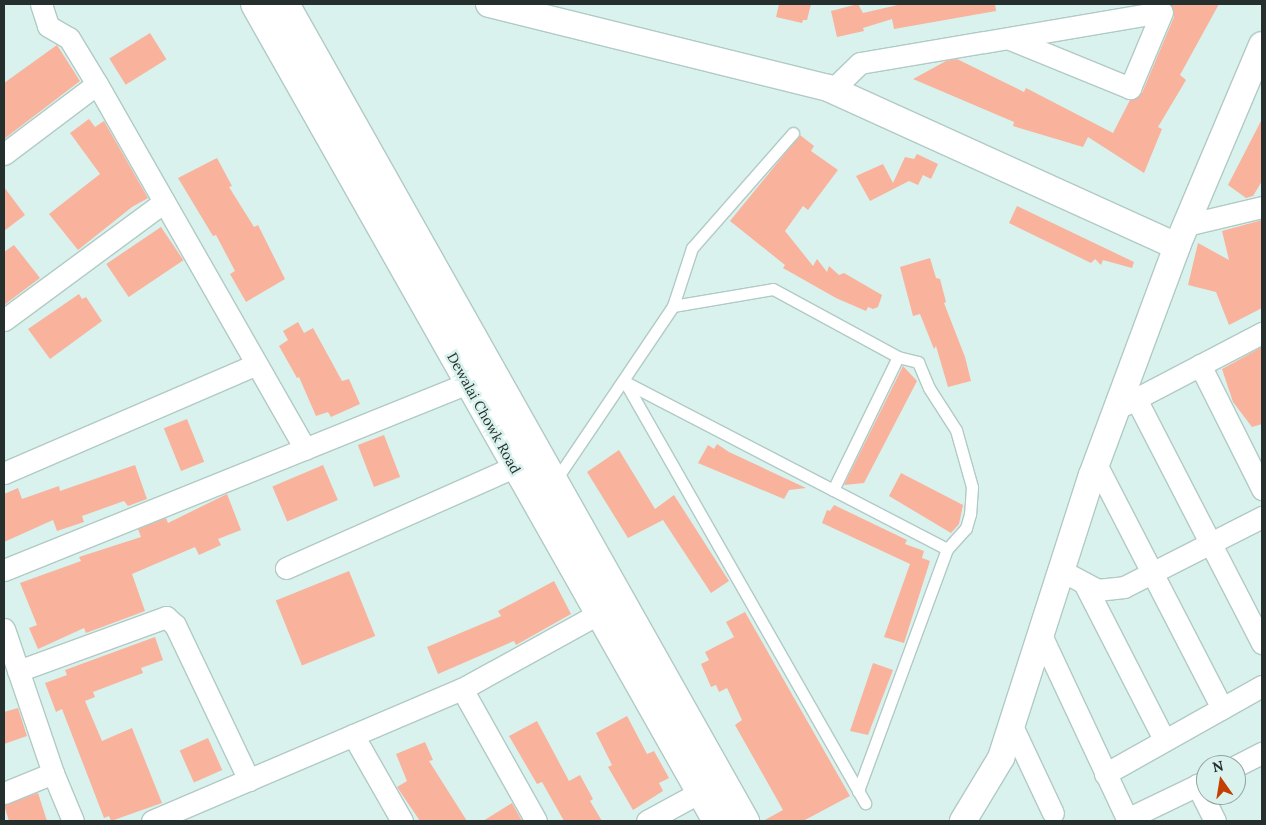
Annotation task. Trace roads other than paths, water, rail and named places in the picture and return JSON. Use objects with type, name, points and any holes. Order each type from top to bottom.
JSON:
[{"type":"main road","name":"Dewalai Chowk Road","points":[[255,4],[598,614],[711,786],[745,821]]},
{"type":"main road","name":"Dewalai Chowk Road","points":[[285,4],[555,481],[711,786],[717,821]]},
{"type":"street","points":[[41,4],[48,26],[68,38],[96,84],[305,449]]},
{"type":"street","points":[[489,4],[832,90],[1182,236],[1262,207]]},
{"type":"street","points":[[832,90],[860,63],[1162,12],[1130,88],[1010,39]]},
{"type":"street","points":[[963,821],[1001,758],[1041,634],[1073,577],[1096,464],[1126,404],[1182,236],[1262,44]]},
{"type":"street","points":[[4,154],[96,84]]},
{"type":"street","points":[[4,320],[164,202]]},
{"type":"street","points":[[1126,404],[1262,333]]},
{"type":"street","points":[[4,473],[257,364]]},
{"type":"street","points":[[1200,366],[1262,489]]},
{"type":"street","points":[[4,570],[494,373]]},
{"type":"street","points":[[1126,404],[1211,543],[1262,643]]},
{"type":"street","points":[[1096,464],[1222,708]]},
{"type":"street","points":[[286,568],[514,467]]},
{"type":"street","points":[[1073,577],[1097,590],[1124,587],[1262,516]]},
{"type":"street","points":[[1073,577],[1164,739]]},
{"type":"street","points":[[152,821],[462,689],[598,614]]},
{"type":"street","points":[[11,674],[166,617],[175,625],[249,780]]},
{"type":"street","points":[[4,629],[11,674],[73,821]]},
{"type":"street","points":[[1041,634],[1127,820],[1196,786]]},
{"type":"street","points":[[1105,774],[1164,739],[1262,686]]},
{"type":"street","points":[[462,689],[536,821]]},
{"type":"street","points":[[1012,726],[1052,813]]},
{"type":"street","points":[[353,735],[402,821]]},
{"type":"street","points":[[1246,761],[1262,754]]},
{"type":"street","points":[[4,793],[53,773]]},
{"type":"street","points":[[647,821],[711,786]]},
{"type":"street","points":[[1209,805],[1214,821]]},
{"type":"lane","points":[[539,512],[555,481],[673,306],[692,248],[793,133]]},
{"type":"lane","points":[[673,306],[772,289],[898,357],[918,362],[932,394],[956,430],[972,487],[970,514],[966,528],[947,549],[858,791]]},
{"type":"lane","points":[[832,490],[898,357]]},
{"type":"lane","points":[[865,803],[625,382],[947,549]]}]
